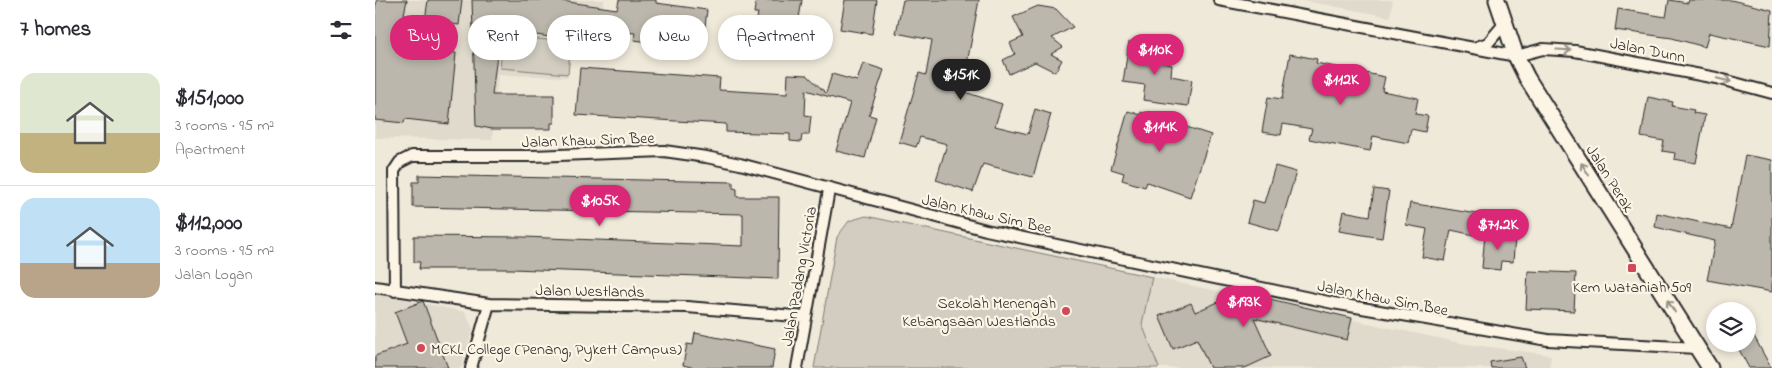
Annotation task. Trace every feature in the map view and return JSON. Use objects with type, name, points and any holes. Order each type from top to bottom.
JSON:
[{"type":"main road","name":"Jalan Perak","points":[[1497,0],[1516,56],[1527,78],[1710,368]]},
{"type":"street","points":[[1219,0],[1463,48],[1516,56]]},
{"type":"street","points":[[1463,48],[1476,48],[1488,43],[1504,24]]},
{"type":"street","name":"Jalan Dunn","points":[[1516,56],[1543,49],[1575,51],[1716,78],[1772,92]]},
{"type":"street","name":"Jalan Khaw Sim Bee","points":[[395,291],[394,171],[400,162],[412,156],[664,151],[740,164],[829,190],[986,230],[1441,324],[1548,340],[1697,348]]},
{"type":"street","name":"Jalan Padang Victoria","points":[[797,368],[829,190]]},
{"type":"street","name":"Jalan Westlands","points":[[375,287],[489,304],[670,306],[806,317]]},
{"type":"street","points":[[471,368],[489,304]]},
{"type":"shaded area","points":[[375,0],[604,0],[601,15],[547,15],[547,60],[570,60],[568,77],[498,75],[492,140],[375,138]]},
{"type":"shaded area","points":[[1301,0],[1393,0],[1390,17]]},
{"type":"shaded area","points":[[537,39],[547,40],[547,60],[569,60],[568,74],[500,68],[501,60],[537,60]]},
{"type":"shaded area","name":"Sekolah Menengah Kebangsaan Westlands","points":[[866,216],[1466,344],[1551,355],[1549,368],[814,368],[837,237],[849,221]]},
{"type":"shaded area","name":"Sekolah Menengah Kebangsaan Westlands","points":[[866,216],[1152,277],[1142,324],[1159,368],[814,368],[837,237],[849,221]]},
{"type":"shaded area","name":"MCKL College (Penang, Pykett Campus)","points":[[375,293],[465,312],[473,329],[461,368],[375,368]]},
{"type":"building","points":[[377,0],[407,0],[404,14],[408,15],[390,15],[390,60],[455,60],[449,124],[405,119],[404,123],[375,120],[375,8]]},
{"type":"building","points":[[428,0],[462,0],[459,25],[458,15],[426,15]]},
{"type":"building","points":[[472,0],[554,0],[617,9],[619,0],[656,0],[656,3],[707,10],[706,15],[640,15],[640,41],[634,40],[635,33],[630,33],[630,15],[547,15],[547,37],[537,35],[537,15],[472,15]]},
{"type":"building","points":[[756,0],[802,0],[800,15],[758,15],[758,13],[754,13]]},
{"type":"building","points":[[845,0],[877,0],[872,34],[840,29]]},
{"type":"building","points":[[903,0],[979,0],[966,69],[958,68],[952,88],[1002,104],[995,126],[1028,134],[1035,109],[1051,114],[1033,177],[983,164],[973,192],[936,180],[947,144],[920,137],[916,147],[899,142],[919,73],[926,75],[932,40],[896,33]]},
{"type":"building","points":[[1669,0],[1688,3],[1689,0],[1731,0],[1772,10],[1770,46],[1709,33],[1705,47],[1672,38],[1615,30],[1618,9],[1666,17]]},
{"type":"building","points":[[1038,6],[1056,9],[1073,27],[1052,38],[1063,47],[1051,54],[1062,60],[1055,72],[1035,62],[1009,74],[1003,60],[1015,54],[1010,43],[1023,37],[1013,17]]},
{"type":"building","points":[[1129,42],[1165,48],[1162,63],[1172,65],[1171,76],[1192,80],[1188,106],[1143,100],[1145,85],[1123,82]]},
{"type":"building","points":[[1290,54],[1317,59],[1316,63],[1385,77],[1382,91],[1418,98],[1415,114],[1428,116],[1425,132],[1411,129],[1408,143],[1373,136],[1370,151],[1309,139],[1312,129],[1283,124],[1281,135],[1262,132],[1268,97],[1282,99]]},
{"type":"building","points":[[474,60],[496,60],[492,95],[554,95],[554,123],[551,123],[551,129],[492,129],[476,126]]},
{"type":"building","points":[[863,63],[884,70],[869,115],[876,117],[865,158],[836,151],[850,103],[806,90],[805,115],[811,116],[809,135],[802,135],[801,142],[790,141],[790,134],[726,132],[726,124],[576,115],[580,68],[720,78],[719,90],[787,94],[788,74],[807,75],[826,93],[832,74],[857,81]]},
{"type":"building","points":[[1648,97],[1673,102],[1672,106],[1694,110],[1693,113],[1705,115],[1696,163],[1674,159],[1675,153],[1662,151],[1664,141],[1641,137]]},
{"type":"building","points":[[1128,111],[1141,115],[1141,112],[1211,135],[1190,197],[1147,182],[1145,187],[1122,180],[1124,173],[1111,169]]},
{"type":"building","points":[[1745,155],[1772,160],[1772,292],[1707,280],[1715,241],[1655,227],[1657,213],[1731,229]]},
{"type":"building","points":[[1275,166],[1296,172],[1279,231],[1247,222],[1253,200],[1264,203]]},
{"type":"building","points":[[419,175],[733,182],[733,188],[737,189],[737,197],[779,197],[778,279],[512,269],[419,269],[420,262],[414,262],[414,236],[524,237],[743,246],[743,214],[413,207],[413,182],[419,182]]},
{"type":"building","points":[[1374,189],[1389,191],[1382,238],[1339,231],[1343,211],[1370,216]]},
{"type":"building","points":[[1410,203],[1477,214],[1474,235],[1451,230],[1445,261],[1422,257],[1427,229],[1406,225]]},
{"type":"building","points":[[1485,234],[1515,237],[1513,262],[1501,261],[1500,270],[1482,268]]},
{"type":"building","points":[[1528,271],[1576,273],[1574,311],[1526,309]]},
{"type":"building","points":[[1230,297],[1261,297],[1352,318],[1347,340],[1254,318],[1271,356],[1245,368],[1210,368],[1197,339],[1173,349],[1159,316],[1191,303],[1195,312]]},
{"type":"building","points":[[423,301],[448,368],[375,368],[375,356],[407,344],[395,312]]},
{"type":"building","points":[[695,333],[775,349],[772,368],[695,368],[683,365],[687,344],[693,345]]},
{"type":"building","points":[[1756,340],[1771,368],[1749,368],[1740,352],[1756,352]]},
{"type":"building","points":[[1521,357],[1525,368],[1491,368],[1490,362]]},
{"type":"place","name":"Kem Wataniah 509","points":[[1632,268]]},
{"type":"place","name":"Sekolah Menengah Kebangsaan Westlands","points":[[1066,311]]},
{"type":"place","name":"MCKL College (Penang, Pykett Campus)","points":[[421,348]]}]
